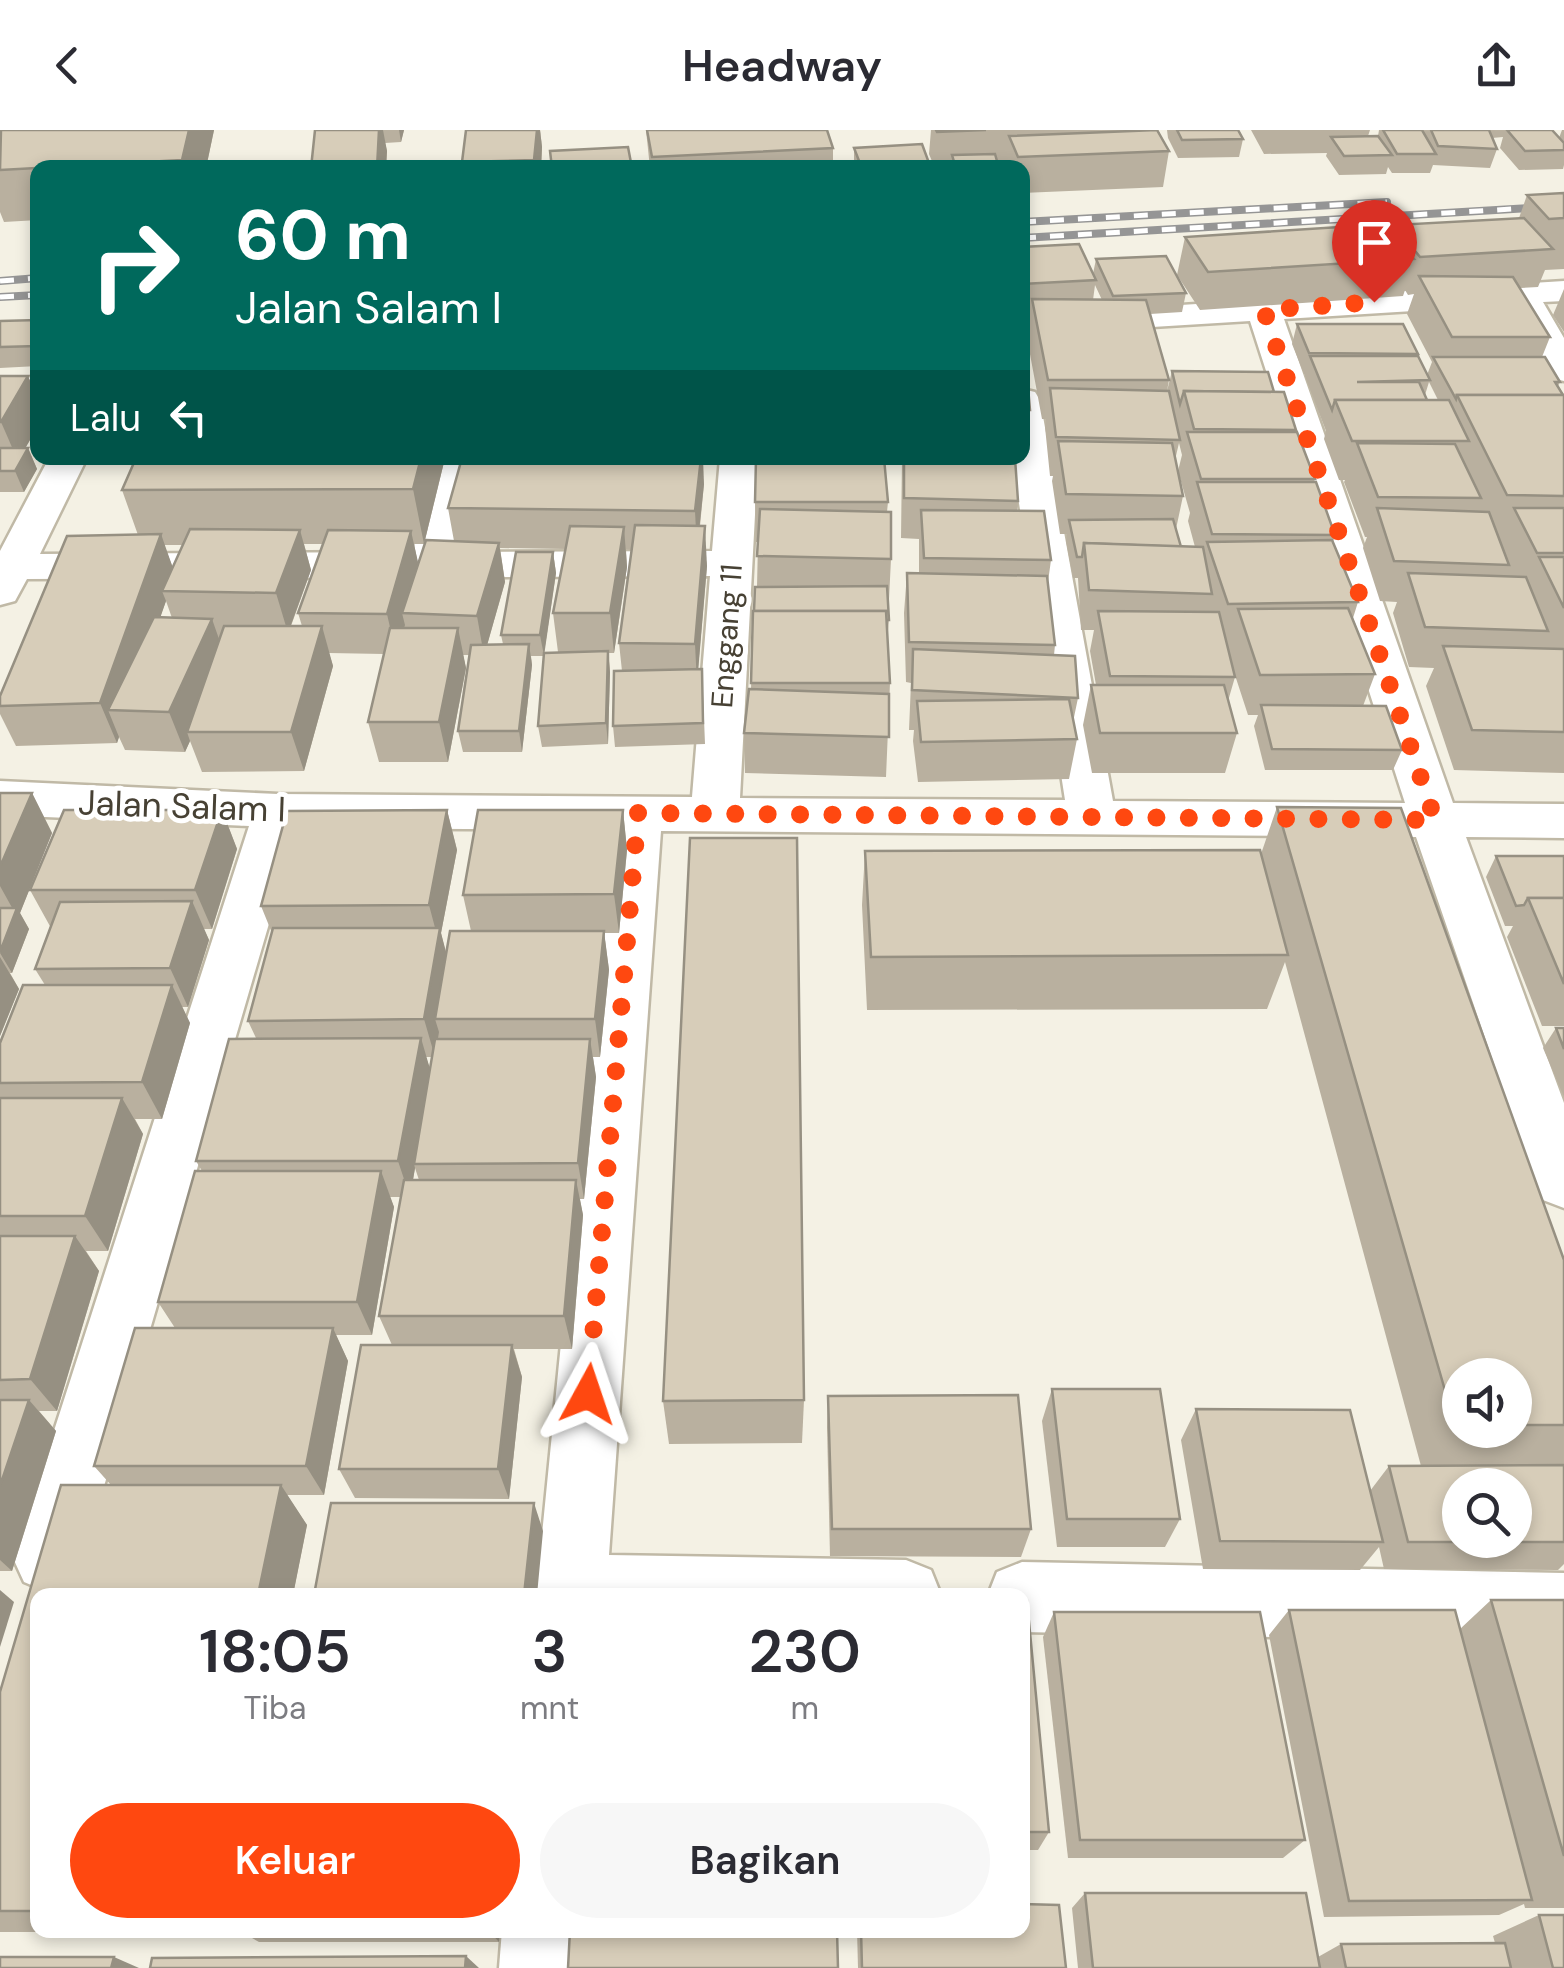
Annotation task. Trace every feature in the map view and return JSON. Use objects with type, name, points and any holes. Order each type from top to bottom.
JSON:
[{"type":"street","points":[[1030,325],[1564,291]]},
{"type":"street","points":[[1521,293],[1564,370]]},
{"type":"street","points":[[1264,310],[1435,820],[1564,1182]]},
{"type":"street","points":[[0,390],[30,388]]},
{"type":"street","points":[[1030,448],[1092,818]]},
{"type":"street","points":[[64,465],[6,580],[430,564],[732,563]]},
{"type":"street","points":[[430,564],[451,465]]},
{"type":"street","name":"Enggang 11","points":[[715,814],[739,465]]},
{"type":"street","name":"Jalan Salam I","points":[[0,798],[278,811],[1564,821]]},
{"type":"street","points":[[39,1588],[278,811]]},
{"type":"street","points":[[572,1588],[638,813]]},
{"type":"street","points":[[1030,1597],[1564,1608]]},
{"type":"street","points":[[539,1968],[541,1938]]},
{"type":"building","points":[[1,130],[189,130],[182,160],[30,160],[30,168],[0,170]]},
{"type":"building","points":[[315,130],[379,130],[377,160],[312,160]]},
{"type":"building","points":[[466,130],[537,130],[534,160],[462,160]]},
{"type":"building","points":[[647,130],[827,130],[833,148],[652,157]]},
{"type":"building","points":[[1157,130],[1169,151],[1018,157],[1009,136]]},
{"type":"building","points":[[1177,130],[1238,130],[1243,139],[1182,140]]},
{"type":"building","points":[[1383,130],[1422,130],[1436,154],[1397,154]]},
{"type":"building","points":[[1431,130],[1489,130],[1497,149],[1438,146]]},
{"type":"building","points":[[1507,130],[1552,130],[1564,143],[1564,150],[1525,151]]},
{"type":"building","points":[[1378,136],[1392,155],[1344,156],[1331,137]]},
{"type":"building","points":[[922,144],[928,160],[859,160],[854,148]]},
{"type":"building","points":[[628,147],[630,160],[551,160],[550,151]]},
{"type":"building","points":[[995,154],[997,160],[954,160],[952,155]]},
{"type":"building","points":[[1564,193],[1564,218],[1549,219],[1527,195]]},
{"type":"building","points":[[1524,218],[1553,249],[1420,257],[1394,225]]},
{"type":"building","points":[[1386,224],[1414,259],[1208,272],[1185,237]]},
{"type":"building","points":[[1079,244],[1096,280],[1030,284],[1030,247]]},
{"type":"building","points":[[1166,256],[1186,293],[1113,296],[1096,259]]},
{"type":"building","points":[[1419,276],[1513,277],[1550,337],[1452,337]]},
{"type":"building","points":[[1032,299],[1146,300],[1169,380],[1048,380]]},
{"type":"building","points":[[30,320],[30,346],[0,347],[0,321]]},
{"type":"building","points":[[1297,324],[1403,324],[1418,354],[1309,353]]},
{"type":"building","points":[[1310,356],[1418,356],[1430,380],[1357,382],[1419,382],[1427,400],[1335,400],[1332,410]]},
{"type":"building","points":[[1433,357],[1545,357],[1563,395],[1457,395],[1456,399]]},
{"type":"building","points":[[1172,371],[1268,372],[1274,392],[1184,391],[1180,404]]},
{"type":"building","points":[[0,376],[28,376],[1,422],[0,422]]},
{"type":"building","points":[[1050,388],[1169,391],[1180,440],[1056,437]]},
{"type":"building","points":[[1184,391],[1284,392],[1296,430],[1194,429]]},
{"type":"building","points":[[1457,395],[1564,395],[1564,496],[1507,495]]},
{"type":"building","points":[[1335,400],[1449,400],[1469,441],[1352,441]]},
{"type":"building","points":[[1187,432],[1297,432],[1315,479],[1201,479]]},
{"type":"building","points":[[1058,441],[1172,443],[1183,496],[1066,494]]},
{"type":"building","points":[[1357,443],[1455,444],[1481,498],[1378,497]]},
{"type":"building","points":[[0,448],[28,448],[15,471],[0,471]]},
{"type":"building","points":[[133,465],[419,465],[413,489],[122,490]]},
{"type":"building","points":[[460,465],[700,465],[695,511],[448,508]]},
{"type":"building","points":[[756,465],[885,465],[888,502],[755,502]]},
{"type":"building","points":[[904,465],[1015,465],[1018,501],[904,498]]},
{"type":"building","points":[[1197,482],[1316,482],[1335,535],[1212,534]]},
{"type":"building","points":[[1377,508],[1489,512],[1509,565],[1394,561]]},
{"type":"building","points":[[1514,508],[1564,508],[1564,553],[1537,553]]},
{"type":"building","points":[[760,509],[891,512],[891,559],[757,556]]},
{"type":"building","points":[[921,510],[1044,511],[1051,560],[924,558]]},
{"type":"building","points":[[1173,519],[1181,547],[1084,543],[1082,557],[1077,557],[1069,520]]},
{"type":"building","points":[[635,525],[705,526],[695,644],[619,643]]},
{"type":"building","points":[[570,526],[624,527],[610,613],[553,613]]},
{"type":"building","points":[[190,529],[300,530],[276,593],[162,591]]},
{"type":"building","points":[[328,530],[411,531],[387,614],[298,613]]},
{"type":"building","points":[[161,534],[100,703],[0,706],[0,696],[67,536]]},
{"type":"building","points":[[426,540],[499,543],[477,616],[402,613]]},
{"type":"building","points":[[1332,540],[1358,602],[1228,604],[1207,542]]},
{"type":"building","points":[[1084,543],[1203,547],[1212,594],[1089,590]]},
{"type":"building","points":[[516,552],[553,552],[540,635],[501,635]]},
{"type":"building","points":[[1539,557],[1564,557],[1564,608]]},
{"type":"building","points":[[907,573],[1047,576],[1055,645],[909,642]]},
{"type":"building","points":[[1408,573],[1526,577],[1548,631],[1425,627]]},
{"type":"building","points":[[887,586],[889,620],[886,611],[754,611],[755,587]]},
{"type":"building","points":[[1348,608],[1375,674],[1260,675],[1238,609]]},
{"type":"building","points":[[753,611],[886,611],[890,683],[751,683]]},
{"type":"building","points":[[1098,611],[1219,612],[1235,677],[1110,676]]},
{"type":"building","points":[[154,617],[212,619],[169,712],[108,710]]},
{"type":"building","points":[[224,626],[322,626],[291,732],[187,732]]},
{"type":"building","points":[[390,628],[458,628],[439,722],[368,722]]},
{"type":"building","points":[[529,644],[519,731],[458,731],[471,645]]},
{"type":"building","points":[[1443,646],[1564,649],[1564,732],[1472,730]]},
{"type":"building","points":[[913,649],[1075,656],[1078,698],[912,690]]},
{"type":"building","points":[[608,651],[606,723],[538,726],[544,653]]},
{"type":"building","points":[[702,669],[703,723],[613,726],[614,671]]},
{"type":"building","points":[[1091,685],[1224,685],[1237,733],[1100,733]]},
{"type":"building","points":[[749,689],[889,694],[889,737],[744,733]]},
{"type":"building","points":[[1069,699],[1077,739],[921,742],[917,701]]},
{"type":"building","points":[[1261,705],[1386,706],[1402,750],[1272,749]]},
{"type":"building","points":[[0,793],[32,793],[0,867]]},
{"type":"building","points":[[1277,807],[1401,808],[1564,1260],[1564,1425],[1532,1425],[1532,1358],[1442,1358],[1442,1380]]},
{"type":"building","points":[[64,810],[222,810],[195,890],[30,890]]},
{"type":"building","points":[[447,810],[429,905],[261,906],[287,811]]},
{"type":"building","points":[[478,810],[623,810],[614,894],[463,895]]},
{"type":"building","points":[[690,838],[797,838],[804,1400],[663,1401]]},
{"type":"building","points":[[1260,850],[1288,955],[871,957],[865,851]]},
{"type":"building","points":[[1496,856],[1564,856],[1564,898],[1528,898],[1524,905],[1516,906]]},
{"type":"building","points":[[1528,898],[1564,898],[1564,984]]},
{"type":"building","points":[[192,901],[170,968],[35,969],[60,902]]},
{"type":"building","points":[[0,908],[17,908],[0,952]]},
{"type":"building","points":[[273,928],[440,928],[424,1019],[248,1021]]},
{"type":"building","points":[[450,931],[604,931],[595,1019],[435,1019]]},
{"type":"building","points":[[23,985],[172,985],[142,1082],[0,1083],[0,1043]]},
{"type":"building","points":[[1556,1028],[1564,1028],[1564,1049]]},
{"type":"building","points":[[421,1038],[398,1161],[196,1161],[229,1039]]},
{"type":"building","points":[[435,1039],[590,1039],[578,1163],[414,1164]]},
{"type":"building","points":[[0,1098],[122,1098],[85,1216],[0,1216]]},
{"type":"building","points":[[195,1171],[381,1171],[357,1302],[158,1302]]},
{"type":"building","points":[[404,1180],[576,1180],[564,1316],[379,1316]]},
{"type":"building","points":[[0,1236],[75,1236],[30,1379],[0,1380]]},
{"type":"building","points":[[135,1328],[333,1328],[306,1466],[94,1466]]},
{"type":"building","points":[[361,1345],[512,1345],[498,1469],[339,1469]]},
{"type":"building","points":[[1052,1389],[1160,1389],[1180,1519],[1067,1519]]},
{"type":"building","points":[[1018,1395],[1031,1529],[832,1529],[828,1396]]},
{"type":"building","points":[[0,1400],[29,1400],[0,1486]]},
{"type":"building","points":[[1196,1409],[1350,1410],[1383,1542],[1220,1541]]},
{"type":"building","points":[[1564,1465],[1564,1542],[1532,1542],[1532,1468],[1442,1468],[1442,1542],[1408,1542],[1389,1466]]},
{"type":"building","points":[[61,1485],[281,1485],[259,1588],[31,1588]]},
{"type":"building","points":[[331,1503],[534,1503],[525,1588],[315,1588]]},
{"type":"building","points":[[30,1590],[30,1911],[0,1911],[0,1692]]},
{"type":"building","points":[[1491,1600],[1564,1600],[1564,1856]]},
{"type":"building","points":[[1289,1610],[1455,1610],[1532,1900],[1349,1901]]},
{"type":"building","points":[[1054,1612],[1260,1612],[1305,1840],[1080,1840]]},
{"type":"building","points":[[1030,1632],[1049,1832],[1030,1832]]},
{"type":"building","points":[[1085,1893],[1306,1893],[1320,1968],[1093,1968]]},
{"type":"building","points":[[1030,1904],[1059,1905],[1066,1968],[862,1968],[861,1938],[1030,1938]]},
{"type":"building","points":[[1539,1915],[1564,1915],[1564,1968],[1553,1968]]},
{"type":"building","points":[[570,1938],[837,1938],[838,1968],[568,1968]]},
{"type":"building","points":[[1505,1943],[1511,1968],[1346,1968],[1341,1944]]},
{"type":"building","points":[[466,1956],[465,1968],[150,1968],[152,1958]]},
{"type":"building","points":[[0,1957],[114,1957],[111,1968],[0,1968]]},
{"type":"railway","points":[[1030,222],[1387,202]]},
{"type":"railway","points":[[1030,238],[1564,206]]},
{"type":"railway","points":[[0,281],[30,279]]},
{"type":"railway","points":[[0,297],[30,295]]},
{"type":"route","points":[[588,1394],[638,813],[1435,820],[1264,310],[1374,302]]}]
